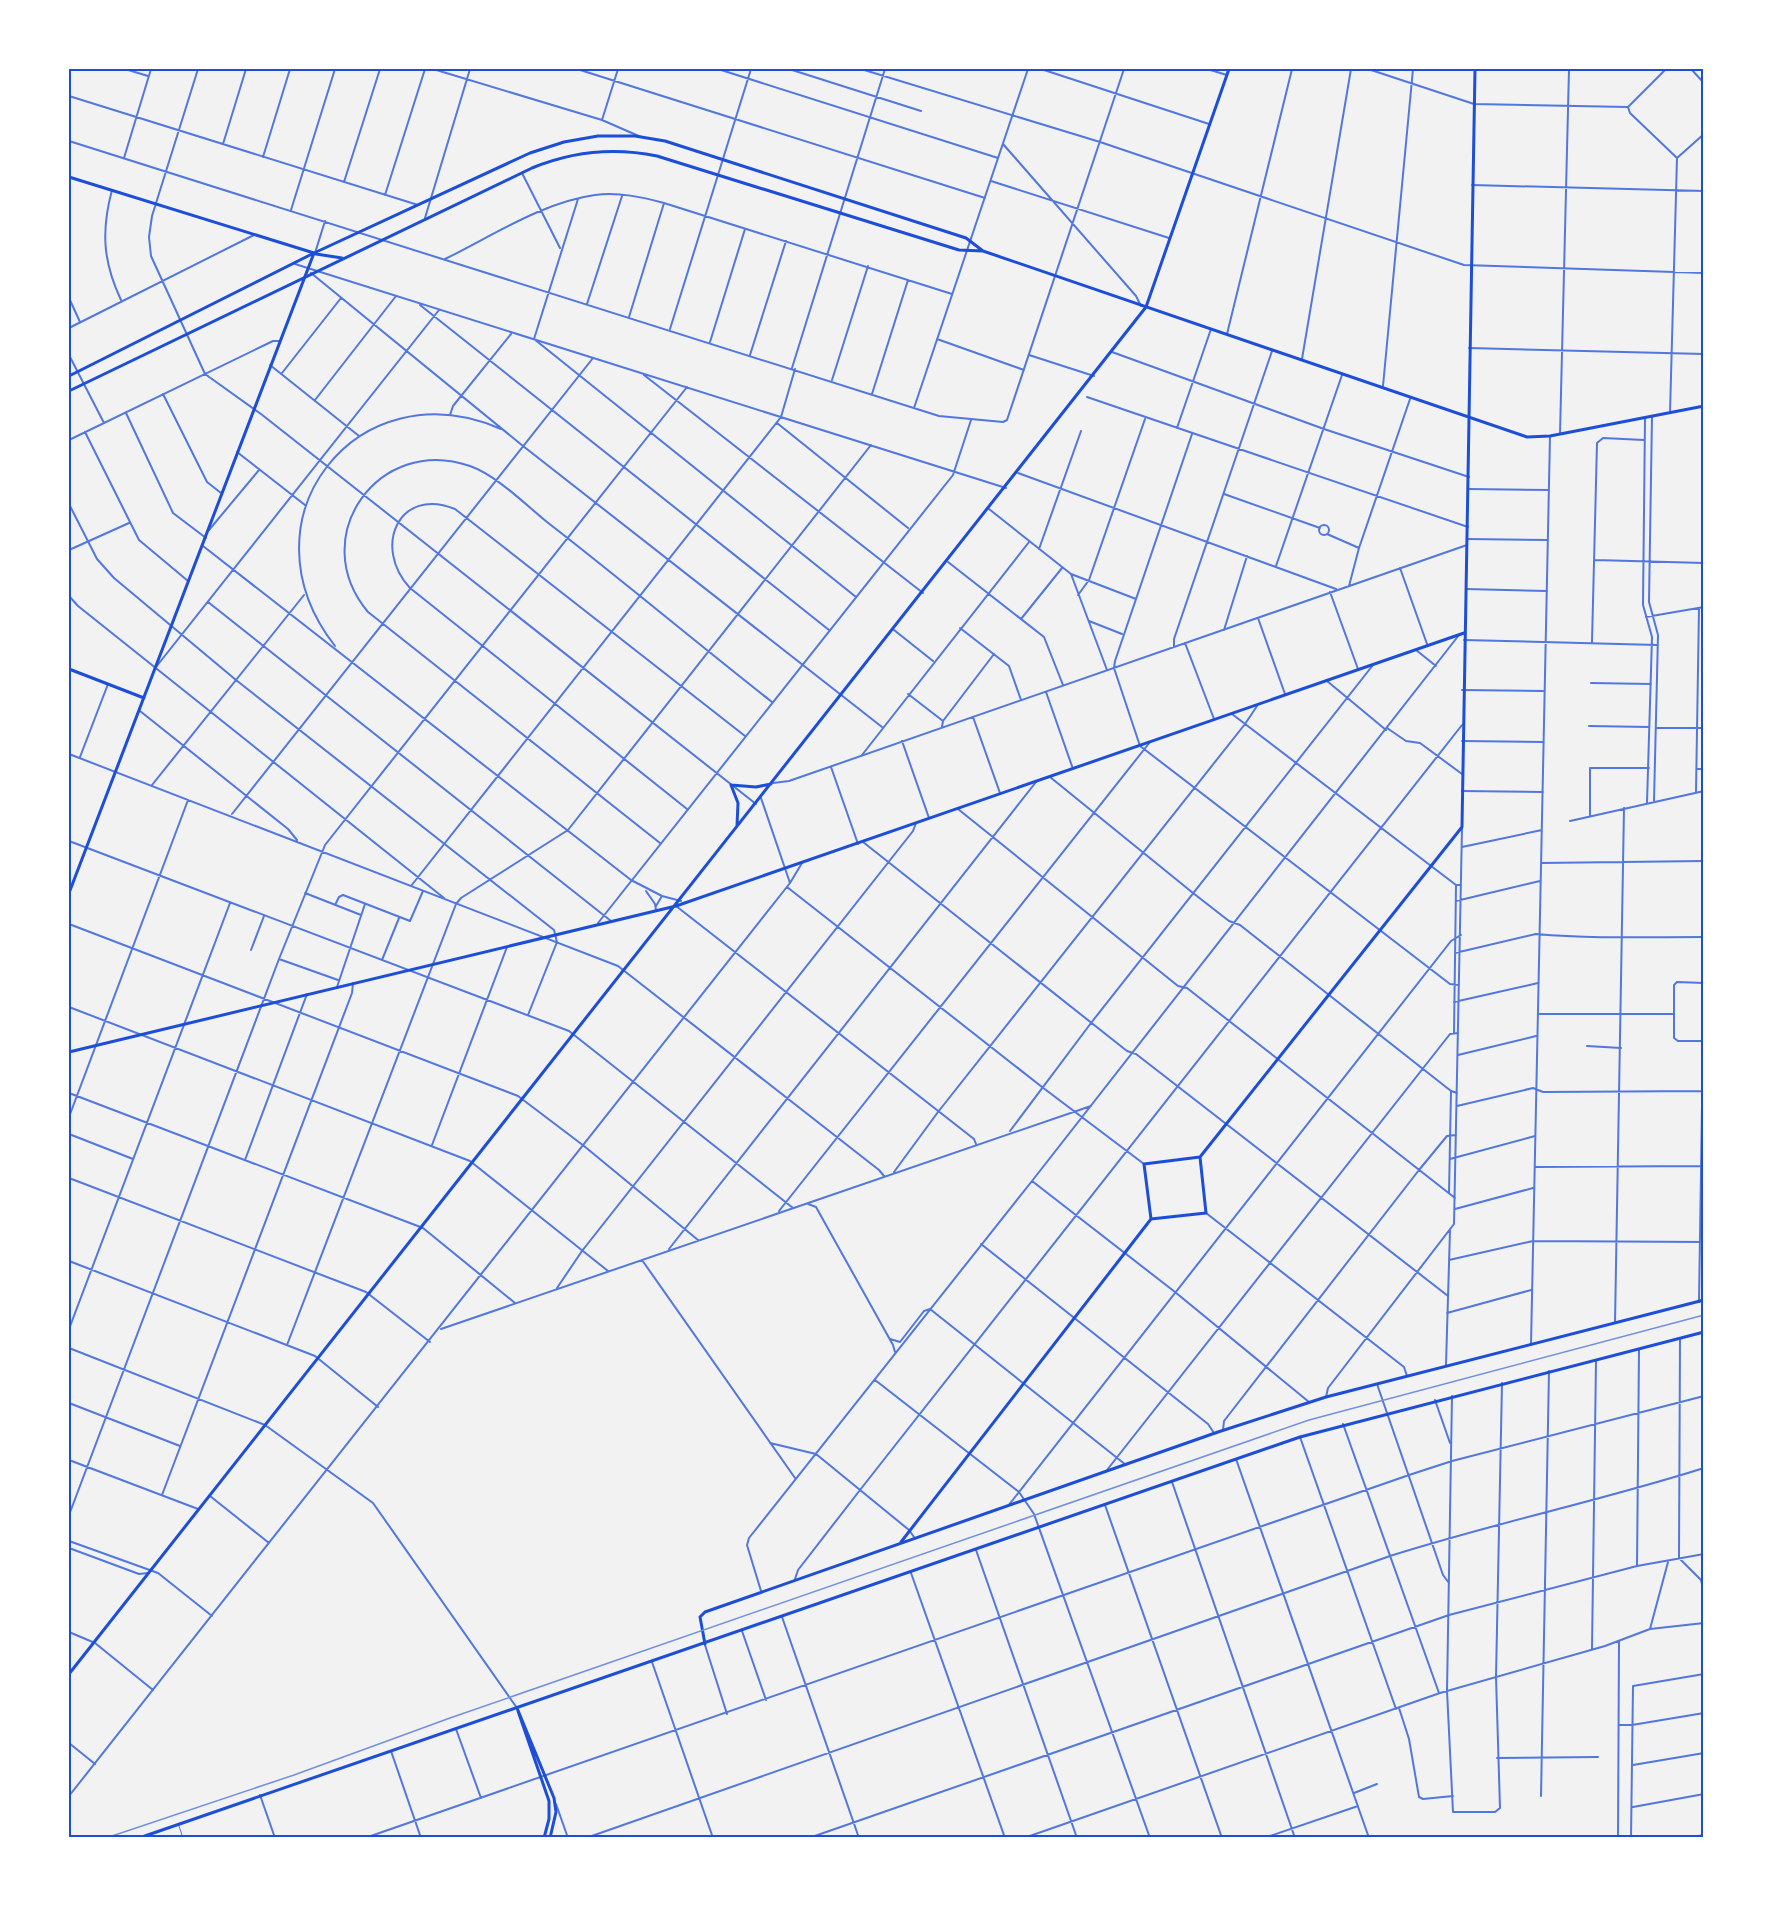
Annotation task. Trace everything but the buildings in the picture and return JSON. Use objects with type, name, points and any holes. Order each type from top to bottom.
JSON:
[{"type":"main road","points":[[69,1674],[681,901],[737,826],[948,562],[1146,307],[1229,69]]},
{"type":"main road","points":[[1151,1219],[1206,1213],[1200,1157],[1462,827],[1462,690],[1471,432],[1468,419],[1475,69]]},
{"type":"main road","points":[[69,376],[314,254],[530,153],[564,142],[612,135],[665,141],[723,159],[971,240],[983,251]]},
{"type":"main road","points":[[69,391],[522,173],[563,157],[593,151],[615,150],[657,156],[968,252],[983,251],[1468,419],[1527,437],[1550,436],[1704,406]]},
{"type":"main road","points":[[69,177],[314,254],[345,258]]},
{"type":"main road","points":[[69,893],[314,254]]},
{"type":"main road","points":[[69,1052],[557,935],[656,908],[676,906],[1464,633]]},
{"type":"main road","points":[[69,670],[144,698]]},
{"type":"main road","points":[[737,826],[738,803],[731,784],[756,787],[773,783]]},
{"type":"main road","points":[[901,1542],[1151,1219],[1144,1164],[1200,1157]]},
{"type":"main road","points":[[705,1644],[700,1620],[702,1614],[761,1591],[1223,1430],[1326,1397],[1704,1300]]},
{"type":"main road","points":[[139,1838],[1300,1437],[1435,1400],[1704,1332]]},
{"type":"main road","points":[[518,1708],[554,1798],[555,1818],[550,1838]]},
{"type":"main road","points":[[518,1708],[549,1801],[549,1819],[544,1838]]},
{"type":"street","points":[[125,69],[149,76]]},
{"type":"street","points":[[124,158],[151,69]]},
{"type":"street","points":[[198,69],[156,204],[149,237],[151,256],[161,281],[205,374],[583,666],[756,804]]},
{"type":"street","points":[[223,145],[246,69]]},
{"type":"street","points":[[263,157],[290,69]]},
{"type":"street","points":[[291,210],[335,69]]},
{"type":"street","points":[[344,182],[380,69]]},
{"type":"street","points":[[385,195],[425,69]]},
{"type":"street","points":[[433,69],[602,120],[641,137]]},
{"type":"street","points":[[424,221],[470,69]]},
{"type":"street","points":[[577,69],[985,198]]},
{"type":"street","points":[[602,120],[618,69]]},
{"type":"street","points":[[718,69],[998,158]]},
{"type":"street","points":[[670,329],[752,69]]},
{"type":"street","points":[[789,69],[921,111]]},
{"type":"street","points":[[861,69],[1100,142],[1396,243],[1471,266],[1704,273]]},
{"type":"street","points":[[411,886],[525,738],[781,417],[827,255],[885,69]]},
{"type":"street","points":[[914,408],[1028,69]]},
{"type":"street","points":[[1041,69],[1209,124]]},
{"type":"street","points":[[69,141],[832,380],[914,408],[946,417],[1003,422],[1007,420],[1124,69]]},
{"type":"street","points":[[1207,69],[1227,75]]},
{"type":"street","points":[[1227,335],[1292,69]]},
{"type":"street","points":[[1301,361],[1351,69]]},
{"type":"street","points":[[1368,69],[1474,104],[1628,107],[1666,69]]},
{"type":"street","points":[[1383,389],[1413,69]]},
{"type":"street","points":[[1560,434],[1569,69]]},
{"type":"street","points":[[1691,69],[1704,83]]},
{"type":"street","points":[[69,96],[418,205]]},
{"type":"street","points":[[1628,107],[1630,113],[1677,158]]},
{"type":"street","points":[[1670,413],[1677,158],[1704,134]]},
{"type":"street","points":[[1003,144],[1073,222],[1136,296],[1141,306]]},
{"type":"street","points":[[522,173],[561,249]]},
{"type":"street","points":[[991,181],[1169,238]]},
{"type":"street","points":[[1472,186],[1704,191]]},
{"type":"street","points":[[112,190],[105,218],[104,244],[107,267],[122,301]]},
{"type":"street","points":[[446,259],[540,212],[594,195],[622,195],[664,203],[952,294]]},
{"type":"street","points":[[587,304],[622,195]]},
{"type":"street","points":[[534,339],[547,291],[578,199]]},
{"type":"street","points":[[629,317],[664,203]]},
{"type":"street","points":[[314,254],[325,221]]},
{"type":"street","points":[[710,342],[745,229]]},
{"type":"street","points":[[69,327],[254,235]]},
{"type":"street","points":[[750,355],[786,241]]},
{"type":"street","points":[[295,264],[1006,488]]},
{"type":"street","points":[[832,380],[868,266]]},
{"type":"street","points":[[311,273],[523,446],[801,666],[882,727]]},
{"type":"street","points":[[872,394],[908,280]]},
{"type":"street","points":[[315,400],[396,296]]},
{"type":"street","points":[[69,298],[80,322]]},
{"type":"street","points":[[282,373],[341,298]]},
{"type":"street","points":[[418,303],[829,630]]},
{"type":"street","points":[[154,669],[439,310]]},
{"type":"street","points":[[1177,428],[1211,329]]},
{"type":"street","points":[[450,415],[462,395],[512,332]]},
{"type":"street","points":[[534,339],[578,377],[856,597]]},
{"type":"street","points":[[937,339],[1024,369]]},
{"type":"street","points":[[69,440],[205,374],[280,341]]},
{"type":"street","points":[[1469,348],[1704,354]]},
{"type":"street","points":[[1174,647],[1174,639],[1272,351]]},
{"type":"street","points":[[1113,352],[1254,405],[1469,478]]},
{"type":"street","points":[[69,355],[104,423]]},
{"type":"street","points":[[1029,355],[1094,376]]},
{"type":"street","points":[[232,814],[593,358]]},
{"type":"street","points":[[270,365],[359,437]]},
{"type":"street","points":[[643,374],[923,593]]},
{"type":"street","points":[[1276,566],[1342,375]]},
{"type":"street","points":[[69,1515],[322,850],[370,786],[687,387]]},
{"type":"street","points":[[163,394],[207,482],[222,493]]},
{"type":"street","points":[[1088,397],[1468,527]]},
{"type":"street","points":[[1349,586],[1359,548],[1410,399]]},
{"type":"street","points":[[126,413],[173,513],[206,538]]},
{"type":"street","points":[[339,650],[316,620],[305,594],[298,565],[304,505],[328,467],[359,437],[405,417],[450,415],[483,422],[504,430]]},
{"type":"street","points":[[1652,416],[1649,602],[1658,645],[1654,801]]},
{"type":"street","points":[[1078,595],[1088,582],[1146,418]]},
{"type":"street","points":[[1645,418],[1643,605],[1651,644],[1647,803]]},
{"type":"street","points":[[597,924],[955,471],[971,420]]},
{"type":"street","points":[[777,423],[909,528]]},
{"type":"street","points":[[1039,549],[1081,431]]},
{"type":"street","points":[[86,432],[129,524],[143,545],[189,581]]},
{"type":"street","points":[[1192,434],[1114,668],[1140,746],[1430,969],[1454,986],[1460,985]]},
{"type":"street","points":[[1531,1344],[1550,436]]},
{"type":"street","points":[[1592,642],[1599,440],[1651,440]]},
{"type":"street","points":[[287,1345],[456,904],[489,880],[568,830],[871,445]]},
{"type":"street","points":[[237,452],[304,505]]},
{"type":"street","points":[[660,843],[382,624],[357,598],[344,562],[346,528],[363,495],[390,473],[425,461],[440,460],[469,466],[495,482],[568,538],[772,702]]},
{"type":"street","points":[[209,530],[260,470]]},
{"type":"street","points":[[1018,473],[1338,590]]},
{"type":"street","points":[[1469,489],[1549,490]]},
{"type":"street","points":[[1224,495],[1320,528],[1326,526],[1329,530],[1327,534]]},
{"type":"street","points":[[69,504],[87,542],[106,571],[236,680],[557,935],[558,942],[528,1015]]},
{"type":"street","points":[[687,809],[410,588],[397,573],[392,555],[392,538],[398,523],[409,512],[427,505],[446,505],[467,516],[745,736]]},
{"type":"street","points":[[989,509],[1071,574],[1136,599]]},
{"type":"street","points":[[69,550],[129,524]]},
{"type":"street","points":[[1320,528],[1321,534],[1327,534],[1359,548]]},
{"type":"street","points":[[1467,539],[1548,540]]},
{"type":"street","points":[[862,755],[933,661],[1029,542]]},
{"type":"street","points":[[773,783],[831,766],[1467,545]]},
{"type":"street","points":[[203,546],[353,660],[631,880],[645,889],[681,901]]},
{"type":"street","points":[[1224,630],[1248,556]]},
{"type":"street","points":[[1594,560],[1704,563]]},
{"type":"street","points":[[948,562],[1046,640],[1063,686]]},
{"type":"street","points":[[1021,619],[1062,568]]},
{"type":"street","points":[[1400,568],[1428,645]]},
{"type":"street","points":[[1071,574],[1107,671]]},
{"type":"street","points":[[1466,589],[1547,591]]},
{"type":"street","points":[[1330,592],[1358,670]]},
{"type":"street","points":[[152,785],[305,594]]},
{"type":"street","points":[[69,596],[154,669],[446,900]]},
{"type":"street","points":[[69,603],[72,600]]},
{"type":"street","points":[[208,602],[611,921]]},
{"type":"street","points":[[1646,617],[1704,607]]},
{"type":"street","points":[[1696,792],[1700,608]]},
{"type":"street","points":[[1257,618],[1285,695]]},
{"type":"street","points":[[1089,621],[1124,634]]},
{"type":"street","points":[[960,628],[1009,666],[1021,700]]},
{"type":"street","points":[[894,630],[933,661]]},
{"type":"street","points":[[761,1591],[747,1540],[1032,1181],[1459,635]]},
{"type":"street","points":[[1464,640],[1658,645]]},
{"type":"street","points":[[1185,643],[1214,720]]},
{"type":"street","points":[[1699,646],[1704,646]]},
{"type":"street","points":[[1416,650],[1436,666]]},
{"type":"street","points":[[942,727],[943,721],[994,654]]},
{"type":"street","points":[[1009,1133],[1091,1023],[1297,764],[1373,664]]},
{"type":"street","points":[[1327,681],[1387,729],[1406,741],[1420,743],[1462,774]]},
{"type":"street","points":[[1592,683],[1651,684]]},
{"type":"street","points":[[80,758],[108,684]]},
{"type":"street","points":[[1698,686],[1704,686]]},
{"type":"street","points":[[1462,690],[1545,692]]},
{"type":"street","points":[[1046,692],[1073,769]]},
{"type":"street","points":[[908,694],[943,721]]},
{"type":"street","points":[[894,1172],[938,1112],[1245,724],[1257,705]]},
{"type":"street","points":[[139,710],[288,829],[297,840]]},
{"type":"street","points":[[1232,714],[1456,885],[1461,885]]},
{"type":"street","points":[[973,717],[1000,794]]},
{"type":"street","points":[[795,1579],[798,1570],[860,1490],[1462,725]]},
{"type":"street","points":[[1589,726],[1650,727]]},
{"type":"street","points":[[1656,728],[1704,728]]},
{"type":"street","points":[[902,741],[929,819]]},
{"type":"street","points":[[1462,741],[1544,742]]},
{"type":"street","points":[[778,1213],[938,1007],[1150,742]]},
{"type":"street","points":[[69,754],[232,814],[626,970],[884,1176]]},
{"type":"street","points":[[831,766],[858,844]]},
{"type":"street","points":[[1590,816],[1590,768],[1648,768]]},
{"type":"street","points":[[1696,769],[1704,769]]},
{"type":"street","points":[[1050,777],[1193,893],[1280,956],[1451,1091],[1457,1093]]},
{"type":"street","points":[[667,1251],[1036,782]]},
{"type":"street","points":[[1570,821],[1704,790]]},
{"type":"street","points":[[1462,791],[1543,792]]},
{"type":"street","points":[[761,798],[790,883]]},
{"type":"street","points":[[69,1117],[189,799]]},
{"type":"street","points":[[1615,1323],[1624,808]]},
{"type":"street","points":[[958,809],[990,838],[1143,958],[1229,1021],[1455,1198]]},
{"type":"street","points":[[556,1289],[582,1251],[888,863],[916,824]]},
{"type":"street","points":[[1326,1397],[1328,1388],[1454,1224],[1462,827]]},
{"type":"street","points":[[1461,848],[1542,830]]},
{"type":"street","points":[[69,841],[428,976],[574,1034],[787,1201],[792,1208]]},
{"type":"street","points":[[863,842],[1091,1023],[1177,1086],[1448,1296]]},
{"type":"street","points":[[1541,863],[1704,861]]},
{"type":"street","points":[[69,1796],[686,1017],[787,887],[802,863]]},
{"type":"street","points":[[1456,901],[1540,881]]},
{"type":"street","points":[[1454,1033],[1456,885]]},
{"type":"street","points":[[787,887],[938,1007],[1144,1164]]},
{"type":"street","points":[[645,889],[656,908]]},
{"type":"street","points":[[335,905],[339,897],[343,895],[410,921],[423,891]]},
{"type":"street","points":[[305,893],[361,916]]},
{"type":"street","points":[[656,908],[662,896]]},
{"type":"street","points":[[69,1329],[230,903]]},
{"type":"street","points":[[337,987],[365,904]]},
{"type":"street","points":[[676,906],[974,1139],[976,1144]]},
{"type":"street","points":[[251,950],[264,916]]},
{"type":"street","points":[[382,960],[399,917]]},
{"type":"street","points":[[69,924],[523,1099],[686,1228],[698,1240]]},
{"type":"street","points":[[1455,952],[1540,934],[1548,937],[1704,937]]},
{"type":"street","points":[[1007,1507],[1276,1162],[1455,937],[1461,935]]},
{"type":"street","points":[[432,1145],[507,947]]},
{"type":"street","points":[[279,959],[338,980]]},
{"type":"street","points":[[1699,1302],[1702,1242],[1704,1041],[1675,1039],[1674,1014],[1675,983],[1704,982]]},
{"type":"street","points":[[162,1495],[352,993],[353,983]]},
{"type":"street","points":[[1454,1002],[1538,983]]},
{"type":"street","points":[[245,1160],[302,1013],[307,994]]},
{"type":"street","points":[[69,1007],[474,1163],[608,1271]]},
{"type":"street","points":[[1538,1014],[1674,1014]]},
{"type":"street","points":[[1105,1472],[1422,1068],[1450,1034],[1458,1033]]},
{"type":"street","points":[[1458,1055],[1538,1035]]},
{"type":"street","points":[[1587,1047],[1621,1048]]},
{"type":"street","points":[[1457,1106],[1536,1089],[1543,1092],[1703,1091]]},
{"type":"street","points":[[1449,1194],[1451,1091]]},
{"type":"street","points":[[69,1093],[423,1228],[515,1303]]},
{"type":"street","points":[[440,1329],[1091,1106]]},
{"type":"street","points":[[69,1134],[133,1159]]},
{"type":"street","points":[[1223,1430],[1224,1421],[1266,1365],[1419,1170],[1450,1135],[1456,1135]]},
{"type":"street","points":[[1450,1159],[1536,1136]]},
{"type":"street","points":[[1535,1167],[1701,1166]]},
{"type":"street","points":[[69,1178],[370,1294],[430,1342]]},
{"type":"street","points":[[1032,1181],[1175,1292],[1310,1402]]},
{"type":"street","points":[[1455,1209],[1534,1188]]},
{"type":"street","points":[[816,1207],[820,1198]]},
{"type":"street","points":[[805,1203],[816,1207],[890,1339],[895,1353]]},
{"type":"street","points":[[1206,1213],[1404,1367],[1407,1376]]},
{"type":"street","points":[[1446,1366],[1450,1230]]},
{"type":"street","points":[[1449,1260],[1533,1241],[1702,1242]]},
{"type":"street","points":[[981,1244],[1208,1424],[1215,1433]]},
{"type":"street","points":[[642,1260],[796,1479]]},
{"type":"street","points":[[69,1261],[318,1358],[378,1407]]},
{"type":"street","points":[[1447,1313],[1532,1290]]},
{"type":"street","points":[[890,1339],[900,1342],[924,1311],[930,1309]]},
{"type":"street","points":[[930,1309],[1126,1465]]},
{"type":"street","points":[[1680,1338],[1679,1558],[1701,1580],[1704,1592]]},
{"type":"street","points":[[69,1348],[265,1425],[377,1508],[518,1708]]},
{"type":"street","points":[[1637,1566],[1639,1348]]},
{"type":"street","points":[[1592,1649],[1596,1359]]},
{"type":"street","points":[[1541,1796],[1549,1371]]},
{"type":"street","points":[[875,1380],[1019,1492],[1026,1500],[1040,1527],[1150,1838]]},
{"type":"street","points":[[1452,1396],[1447,1691],[1455,1814],[1498,1811],[1496,1677],[1502,1383]]},
{"type":"street","points":[[1377,1384],[1443,1575],[1449,1583]]},
{"type":"street","points":[[365,1838],[727,1714],[1366,1489],[1452,1461],[1704,1396]]},
{"type":"street","points":[[1435,1400],[1451,1446]]},
{"type":"street","points":[[69,1403],[180,1446]]},
{"type":"street","points":[[1343,1424],[1440,1693]]},
{"type":"street","points":[[1300,1437],[1409,1738],[1419,1797],[1423,1799],[1453,1796]]},
{"type":"street","points":[[770,1443],[816,1454],[909,1530],[914,1537]]},
{"type":"street","points":[[1236,1459],[1370,1838]]},
{"type":"street","points":[[69,1460],[200,1510]]},
{"type":"street","points":[[586,1838],[1089,1664],[1390,1556],[1450,1537],[1638,1489],[1704,1468]]},
{"type":"street","points":[[1172,1482],[1295,1838]]},
{"type":"street","points":[[210,1496],[270,1544]]},
{"type":"street","points":[[1105,1505],[1222,1838]]},
{"type":"street","points":[[69,1542],[158,1574],[212,1616]]},
{"type":"street","points":[[69,1548],[139,1574],[151,1573]]},
{"type":"street","points":[[976,1550],[1077,1838]]},
{"type":"street","points":[[809,1838],[1449,1615],[1637,1566],[1704,1554]]},
{"type":"street","points":[[1650,1629],[1668,1560]]},
{"type":"street","points":[[911,1573],[1005,1838]]},
{"type":"street","points":[[782,1617],[859,1838]]},
{"type":"street","points":[[1024,1838],[1440,1693],[1619,1641],[1650,1629],[1704,1623]]},
{"type":"street","points":[[742,1631],[766,1700]]},
{"type":"street","points":[[69,1632],[95,1642],[153,1690]]},
{"type":"street","points":[[1617,1838],[1619,1641]]},
{"type":"street","points":[[705,1644],[727,1714]]},
{"type":"street","points":[[652,1662],[713,1838]]},
{"type":"street","points":[[1631,1838],[1633,1686],[1704,1674]]},
{"type":"street","points":[[1619,1725],[1632,1725],[1704,1713]]},
{"type":"street","points":[[456,1729],[482,1798]]},
{"type":"street","points":[[69,1743],[95,1764]]},
{"type":"street","points":[[391,1751],[421,1838]]},
{"type":"street","points":[[1632,1765],[1704,1753]]},
{"type":"street","points":[[1497,1758],[1598,1757]]},
{"type":"street","points":[[1354,1792],[1377,1784]]},
{"type":"street","points":[[1632,1807],[1704,1794]]},
{"type":"street","points":[[260,1795],[275,1838]]},
{"type":"street","points":[[554,1798],[568,1838]]},
{"type":"street","points":[[1264,1838],[1359,1806]]},
{"type":"street","points":[[549,1819],[562,1820]]},
{"type":"street","points":[[1687,1838],[1704,1835]]},
{"type":"lane","points":[[178,1824],[183,1838]]},
{"type":"railway","points":[[106,1838],[294,1775],[450,1718],[1309,1420],[1704,1315]]}]
